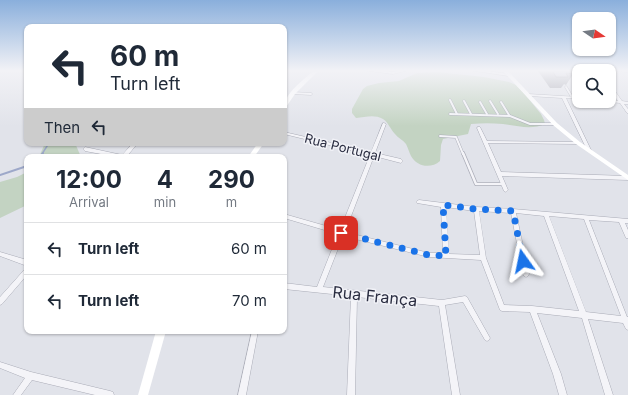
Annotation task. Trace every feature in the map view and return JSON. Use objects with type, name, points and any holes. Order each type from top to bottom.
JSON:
[{"type":"street","points":[[287,102],[298,88]]},
{"type":"street","points":[[522,88],[555,124],[578,143],[628,178]]},
{"type":"street","points":[[616,94],[628,112]]},
{"type":"street","points":[[529,95],[572,98]]},
{"type":"street","points":[[563,97],[589,150]]},
{"type":"street","points":[[616,102],[628,103]]},
{"type":"street","points":[[319,290],[384,124]]},
{"type":"street","points":[[479,128],[506,190]]},
{"type":"street","name":"Rua Portugal","points":[[287,134],[401,161]]},
{"type":"street","points":[[486,142],[578,143]]},
{"type":"street","points":[[127,154],[133,146]]},
{"type":"street","points":[[85,149],[109,154]]},
{"type":"street","points":[[500,174],[628,178]]},
{"type":"street","points":[[420,202],[476,209],[628,221]]},
{"type":"street","points":[[443,205],[446,256]]},
{"type":"street","points":[[476,209],[483,258],[502,308],[532,309],[626,320]]},
{"type":"street","points":[[513,211],[526,274]]},
{"type":"street","points":[[546,214],[584,315],[609,395]]},
{"type":"street","points":[[287,217],[341,233],[429,255],[483,258]]},
{"type":"street","points":[[586,218],[628,327]]},
{"type":"street","points":[[621,221],[628,236]]},
{"type":"street","points":[[0,254],[24,262]]},
{"type":"street","points":[[0,302],[24,274]]},
{"type":"street","name":"Rua França","points":[[287,286],[442,303],[465,299],[487,338]]},
{"type":"street","points":[[351,395],[354,294]]},
{"type":"street","points":[[442,303],[456,395]]},
{"type":"street","points":[[532,309],[557,374],[563,395]]},
{"type":"street","points":[[142,395],[160,334]]},
{"type":"street","points":[[242,395],[254,334]]},
{"type":"street","points":[[0,365],[31,376],[110,395]]},
{"type":"street","points":[[17,395],[31,376]]},
{"type":"lane","points":[[567,88],[572,98]]},
{"type":"lane","points":[[293,93],[311,94]]},
{"type":"lane","points":[[450,100],[457,114]]},
{"type":"lane","points":[[464,101],[471,115]]},
{"type":"lane","points":[[490,101],[498,115]]},
{"type":"lane","points":[[480,102],[487,115]]},
{"type":"lane","points":[[501,102],[510,116]]},
{"type":"lane","points":[[450,114],[510,116],[530,124],[555,124]]},
{"type":"lane","points":[[440,136],[456,137],[476,184],[504,184]]},
{"type":"green space","points":[[519,88],[541,114],[545,124],[530,127],[495,123],[471,124],[468,134],[443,139],[440,161],[433,165],[424,166],[420,165],[414,160],[406,144],[396,135],[387,122],[383,119],[373,116],[356,118],[352,113],[352,109],[363,89]]},
{"type":"green space","points":[[44,146],[76,146],[80,154],[40,154]]},
{"type":"green space","points":[[24,174],[24,206],[0,218],[0,182]]},
{"type":"waterway","points":[[42,154],[47,146]]},
{"type":"waterway","points":[[0,175],[24,167]]},
{"type":"route","points":[[341,233],[429,255],[446,256],[443,205],[513,211],[523,261]]}]
